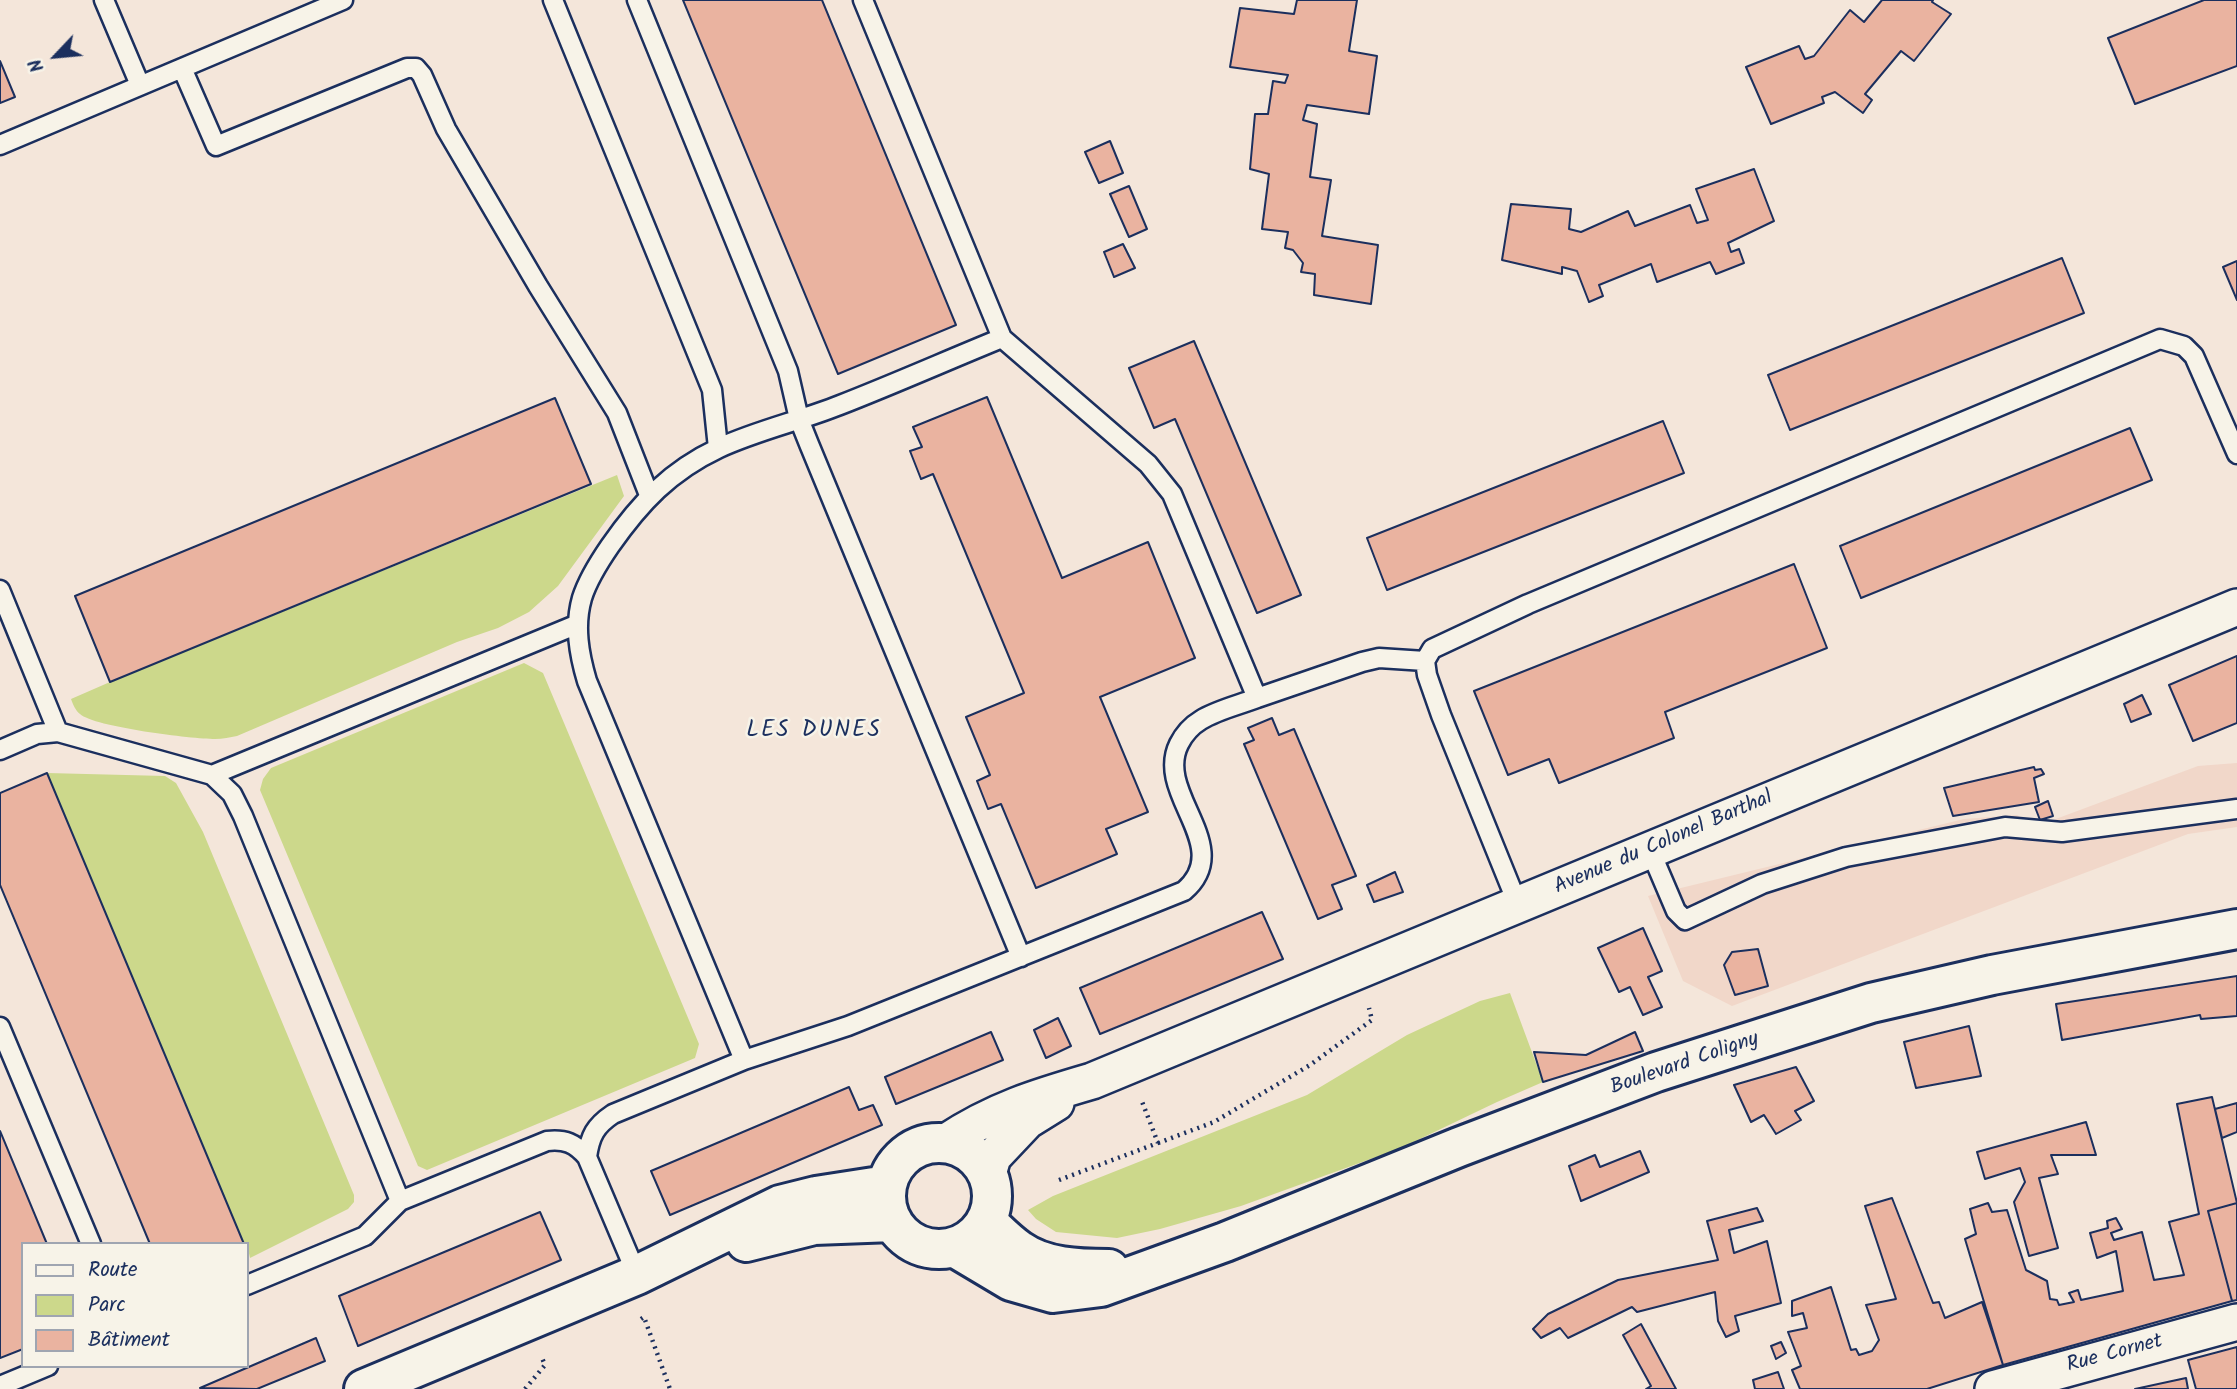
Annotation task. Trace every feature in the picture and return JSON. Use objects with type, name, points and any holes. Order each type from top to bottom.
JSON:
[{"type":"street","name":"Avenue du Colonel Barthal","points":[[946,1142],[1022,1102],[1092,1081],[1129,1066],[2237,607]]},
{"type":"street","name":"Boulevard Coligny","points":[[954,1247],[1011,1281],[1054,1293],[1101,1287],[1656,1072],[1871,1003],[1992,975],[2237,929]]},
{"type":"street","name":"Avenue du Colonel Barthal","points":[[988,1174],[993,1157],[1027,1121],[1092,1081]]},
{"type":"street","points":[[946,1142],[963,1148],[978,1159],[988,1174],[992,1200],[986,1221],[967,1242],[936,1249],[919,1245],[904,1236],[893,1222],[886,1198],[887,1185],[892,1170],[909,1152],[930,1143],[946,1142]]},
{"type":"street","points":[[364,1389],[637,1275],[780,1205],[816,1195],[887,1185]]},
{"type":"street","name":"Boulevard Coligny","points":[[986,1221],[1019,1250],[1036,1260],[1093,1269],[1153,1269]]},
{"type":"street","points":[[637,1275],[783,1231],[814,1225],[893,1222]]},
{"type":"street","name":"Rue Cornet","points":[[1993,1389],[2237,1322]]},
{"type":"lane","points":[[104,0],[140,85]]},
{"type":"lane","points":[[0,145],[343,0]]},
{"type":"lane","points":[[553,0],[712,390],[718,448]]},
{"type":"lane","points":[[636,0],[788,371],[799,419],[1021,957]]},
{"type":"lane","points":[[863,0],[1002,338],[1148,464],[1172,494],[1257,698]]},
{"type":"lane","points":[[182,68],[216,146],[407,68],[416,68],[422,75],[446,129],[538,286],[617,413],[649,495]]},
{"type":"lane","points":[[744,1060],[587,681],[580,659],[578,624],[582,598],[592,575],[633,513],[649,495],[678,472],[718,448],[838,406],[1002,338]]},
{"type":"lane","points":[[1518,905],[1427,674],[1425,661],[1432,649],[1528,604],[2160,339],[2184,346],[2194,356],[2237,454]]},
{"type":"lane","points":[[0,590],[58,732]]},
{"type":"lane","points":[[212,775],[578,624]]},
{"type":"lane","points":[[587,1157],[590,1137],[599,1123],[612,1114],[744,1060],[848,1026],[1184,891],[1192,884],[1202,864],[1199,837],[1177,783],[1174,767],[1176,750],[1185,733],[1201,720],[1362,662],[1379,658],[1425,661]]},
{"type":"lane","points":[[0,750],[37,734],[58,732],[212,775],[232,794],[400,1201]]},
{"type":"lane","points":[[1650,850],[1676,911],[1685,920],[1762,884],[1846,858],[2005,827],[2062,832],[2237,810]]},
{"type":"lane","points":[[0,1027],[90,1242]]},
{"type":"lane","points":[[248,1285],[365,1236],[400,1201],[547,1141],[562,1139],[577,1146],[587,1157],[637,1275]]},
{"type":"lane","points":[[0,1386],[43,1368]]},
{"type":"path","points":[[1059,1180],[1214,1122],[1310,1065],[1372,1020],[1365,996],[1368,967]]},
{"type":"path","points":[[1129,1066],[1158,1143]]},
{"type":"path","points":[[644,1317],[670,1389]]},
{"type":"shaded area","points":[[2237,763],[2237,827],[2188,834],[1732,1006],[1683,981],[1648,896],[1964,819],[2017,815],[2037,826],[2198,766]]},
{"type":"green space","points":[[617,475],[624,496],[558,586],[529,612],[498,628],[457,642],[237,736],[215,739],[144,731],[89,719],[75,709],[71,699],[110,682]]},
{"type":"green space","points":[[524,663],[543,673],[699,1044],[695,1058],[427,1170],[418,1166],[260,790],[263,779],[271,768]]},
{"type":"green space","points":[[47,773],[165,776],[176,783],[203,832],[354,1195],[354,1202],[348,1209],[250,1258],[248,1242],[243,1242]]},
{"type":"green space","points":[[1510,993],[1543,1082],[1401,1148],[1241,1206],[1117,1238],[1056,1232],[1036,1219],[1028,1210],[1053,1196],[1307,1095],[1407,1035],[1480,1001]]},
{"type":"building","points":[[683,0],[822,0],[956,325],[838,374]]},
{"type":"building","points":[[1297,0],[1357,0],[1349,51],[1377,56],[1369,114],[1307,105],[1303,120],[1317,124],[1310,177],[1331,180],[1322,236],[1378,245],[1371,304],[1314,295],[1315,274],[1301,272],[1303,263],[1293,250],[1285,248],[1288,232],[1262,229],[1269,174],[1250,169],[1255,114],[1268,114],[1273,81],[1285,83],[1288,75],[1230,67],[1240,8],[1294,14]]},
{"type":"building","points":[[1882,0],[1933,0],[1932,2],[1951,14],[1914,61],[1901,51],[1865,94],[1872,100],[1863,113],[1835,92],[1822,97],[1824,103],[1771,124],[1746,67],[1799,46],[1805,59],[1814,56],[1850,10],[1864,22]]},
{"type":"building","points":[[2204,0],[2237,0],[2237,66],[2135,104],[2108,38]]},
{"type":"building","points":[[0,61],[15,97],[0,103]]},
{"type":"building","points":[[1110,141],[1123,173],[1099,183],[1085,152]]},
{"type":"building","points":[[1754,169],[1774,221],[1728,243],[1731,252],[1739,249],[1744,263],[1716,274],[1710,262],[1657,282],[1651,264],[1599,285],[1603,296],[1589,302],[1577,271],[1562,267],[1562,274],[1502,260],[1511,204],[1571,209],[1569,229],[1581,232],[1628,211],[1635,226],[1690,205],[1697,223],[1708,220],[1696,189]]},
{"type":"building","points":[[1129,186],[1147,229],[1129,237],[1110,194]]},
{"type":"building","points":[[1123,244],[1135,268],[1114,277],[1104,252]]},
{"type":"building","points":[[2062,258],[2084,313],[1790,430],[1768,375]]},
{"type":"building","points":[[2237,261],[2237,300],[2223,267]]},
{"type":"building","points":[[1194,341],[1301,595],[1257,613],[1175,419],[1154,428],[1129,368]]},
{"type":"building","points":[[987,397],[1062,578],[1148,542],[1195,658],[1100,697],[1148,812],[1106,829],[1117,854],[1036,888],[1001,804],[988,809],[977,781],[990,775],[966,717],[1024,693],[933,474],[921,479],[910,451],[922,447],[913,427]]},
{"type":"building","points":[[555,398],[591,484],[110,682],[75,596]]},
{"type":"building","points":[[1663,421],[1684,473],[1387,590],[1367,538]]},
{"type":"building","points":[[2130,428],[2152,480],[1861,598],[1840,546]]},
{"type":"building","points":[[1794,564],[1827,648],[1665,712],[1674,738],[1559,783],[1549,759],[1508,775],[1474,691]]},
{"type":"building","points":[[2237,656],[2237,723],[2193,741],[2169,685]]},
{"type":"building","points":[[2142,695],[2151,714],[2131,722],[2124,704]]},
{"type":"building","points":[[1272,718],[1279,735],[1294,729],[1356,876],[1332,885],[1342,909],[1318,919],[1244,744],[1254,740],[1248,728]]},
{"type":"building","points":[[2034,767],[2035,770],[2041,769],[2044,774],[2034,778],[2039,802],[1953,816],[1944,788]]},
{"type":"building","points":[[47,773],[243,1242],[149,1242],[0,885],[0,793]]},
{"type":"building","points":[[2048,801],[2053,816],[2040,820],[2035,807]]},
{"type":"building","points":[[1395,872],[1403,892],[1374,902],[1367,885]]},
{"type":"building","points":[[1262,912],[1283,959],[1100,1034],[1080,988]]},
{"type":"building","points":[[1643,928],[1662,971],[1648,977],[1662,1007],[1643,1015],[1630,987],[1619,992],[1598,948]]},
{"type":"building","points":[[1758,949],[1768,986],[1735,995],[1724,965],[1732,952]]},
{"type":"building","points":[[2237,976],[2237,1016],[2201,1019],[2200,1015],[2062,1040],[2056,1004]]},
{"type":"building","points":[[1058,1018],[1071,1046],[1046,1058],[1034,1030]]},
{"type":"building","points":[[1969,1026],[1981,1076],[1916,1088],[1904,1042]]},
{"type":"building","points":[[991,1032],[1003,1060],[896,1104],[885,1077]]},
{"type":"building","points":[[1635,1032],[1643,1051],[1543,1082],[1534,1052],[1586,1055]]},
{"type":"building","points":[[1796,1067],[1814,1101],[1795,1111],[1801,1120],[1776,1134],[1764,1115],[1751,1122],[1734,1085]]},
{"type":"building","points":[[849,1087],[859,1110],[873,1105],[882,1125],[670,1215],[651,1171]]},
{"type":"building","points":[[2212,1097],[2237,1203],[2208,1211],[2232,1301],[2003,1365],[1965,1239],[1976,1234],[1970,1209],[1988,1203],[1992,1212],[2007,1210],[2026,1270],[2047,1281],[2050,1299],[2057,1300],[2059,1305],[2074,1302],[2069,1293],[2078,1290],[2081,1300],[2123,1291],[2116,1251],[2097,1258],[2090,1233],[2108,1228],[2107,1221],[2116,1218],[2122,1229],[2111,1233],[2114,1240],[2142,1232],[2154,1280],[2184,1275],[2169,1222],[2199,1214],[2177,1104]]},
{"type":"building","points":[[2237,1103],[2237,1132],[2222,1138],[2215,1109]]},
{"type":"building","points":[[2086,1122],[2096,1155],[2051,1155],[2058,1174],[2039,1178],[2058,1248],[2029,1256],[2014,1202],[2025,1182],[2020,1168],[1985,1179],[1977,1152]]},
{"type":"building","points":[[0,1131],[46,1242],[21,1242],[21,1350],[0,1358]]},
{"type":"building","points":[[1640,1151],[1649,1172],[1581,1201],[1569,1166],[1595,1155],[1600,1167]]},
{"type":"building","points":[[1892,1198],[1933,1303],[1939,1302],[1945,1318],[1982,1302],[2003,1365],[1927,1389],[1800,1389],[1792,1370],[1801,1366],[1788,1332],[1807,1328],[1803,1313],[1792,1316],[1792,1301],[1831,1287],[1851,1350],[1856,1349],[1859,1355],[1872,1351],[1879,1340],[1866,1305],[1896,1299],[1865,1206]]},
{"type":"building","points":[[2237,1203],[2237,1300],[2232,1301],[2208,1211]]},
{"type":"building","points":[[1757,1208],[1763,1221],[1729,1230],[1734,1253],[1767,1241],[1781,1303],[1735,1316],[1739,1331],[1726,1337],[1718,1321],[1715,1292],[1637,1312],[1632,1307],[1568,1338],[1560,1328],[1541,1338],[1533,1329],[1548,1314],[1618,1280],[1718,1260],[1707,1221]]},
{"type":"building","points":[[540,1212],[561,1260],[358,1346],[339,1296]]},
{"type":"building","points":[[1641,1324],[1676,1389],[1646,1389],[1651,1386],[1623,1335]]},
{"type":"building","points":[[316,1338],[325,1361],[257,1389],[200,1388]]},
{"type":"building","points":[[1781,1342],[1786,1353],[1776,1359],[1771,1346]]},
{"type":"building","points":[[2237,1347],[2237,1389],[2196,1389],[2188,1360]]},
{"type":"building","points":[[1778,1372],[1784,1389],[1755,1389],[1753,1380]]},
{"type":"building","points":[[2186,1378],[2188,1389],[2135,1389]]},
{"type":"district","name":"LES DUNES","points":[[814,732]]}]
